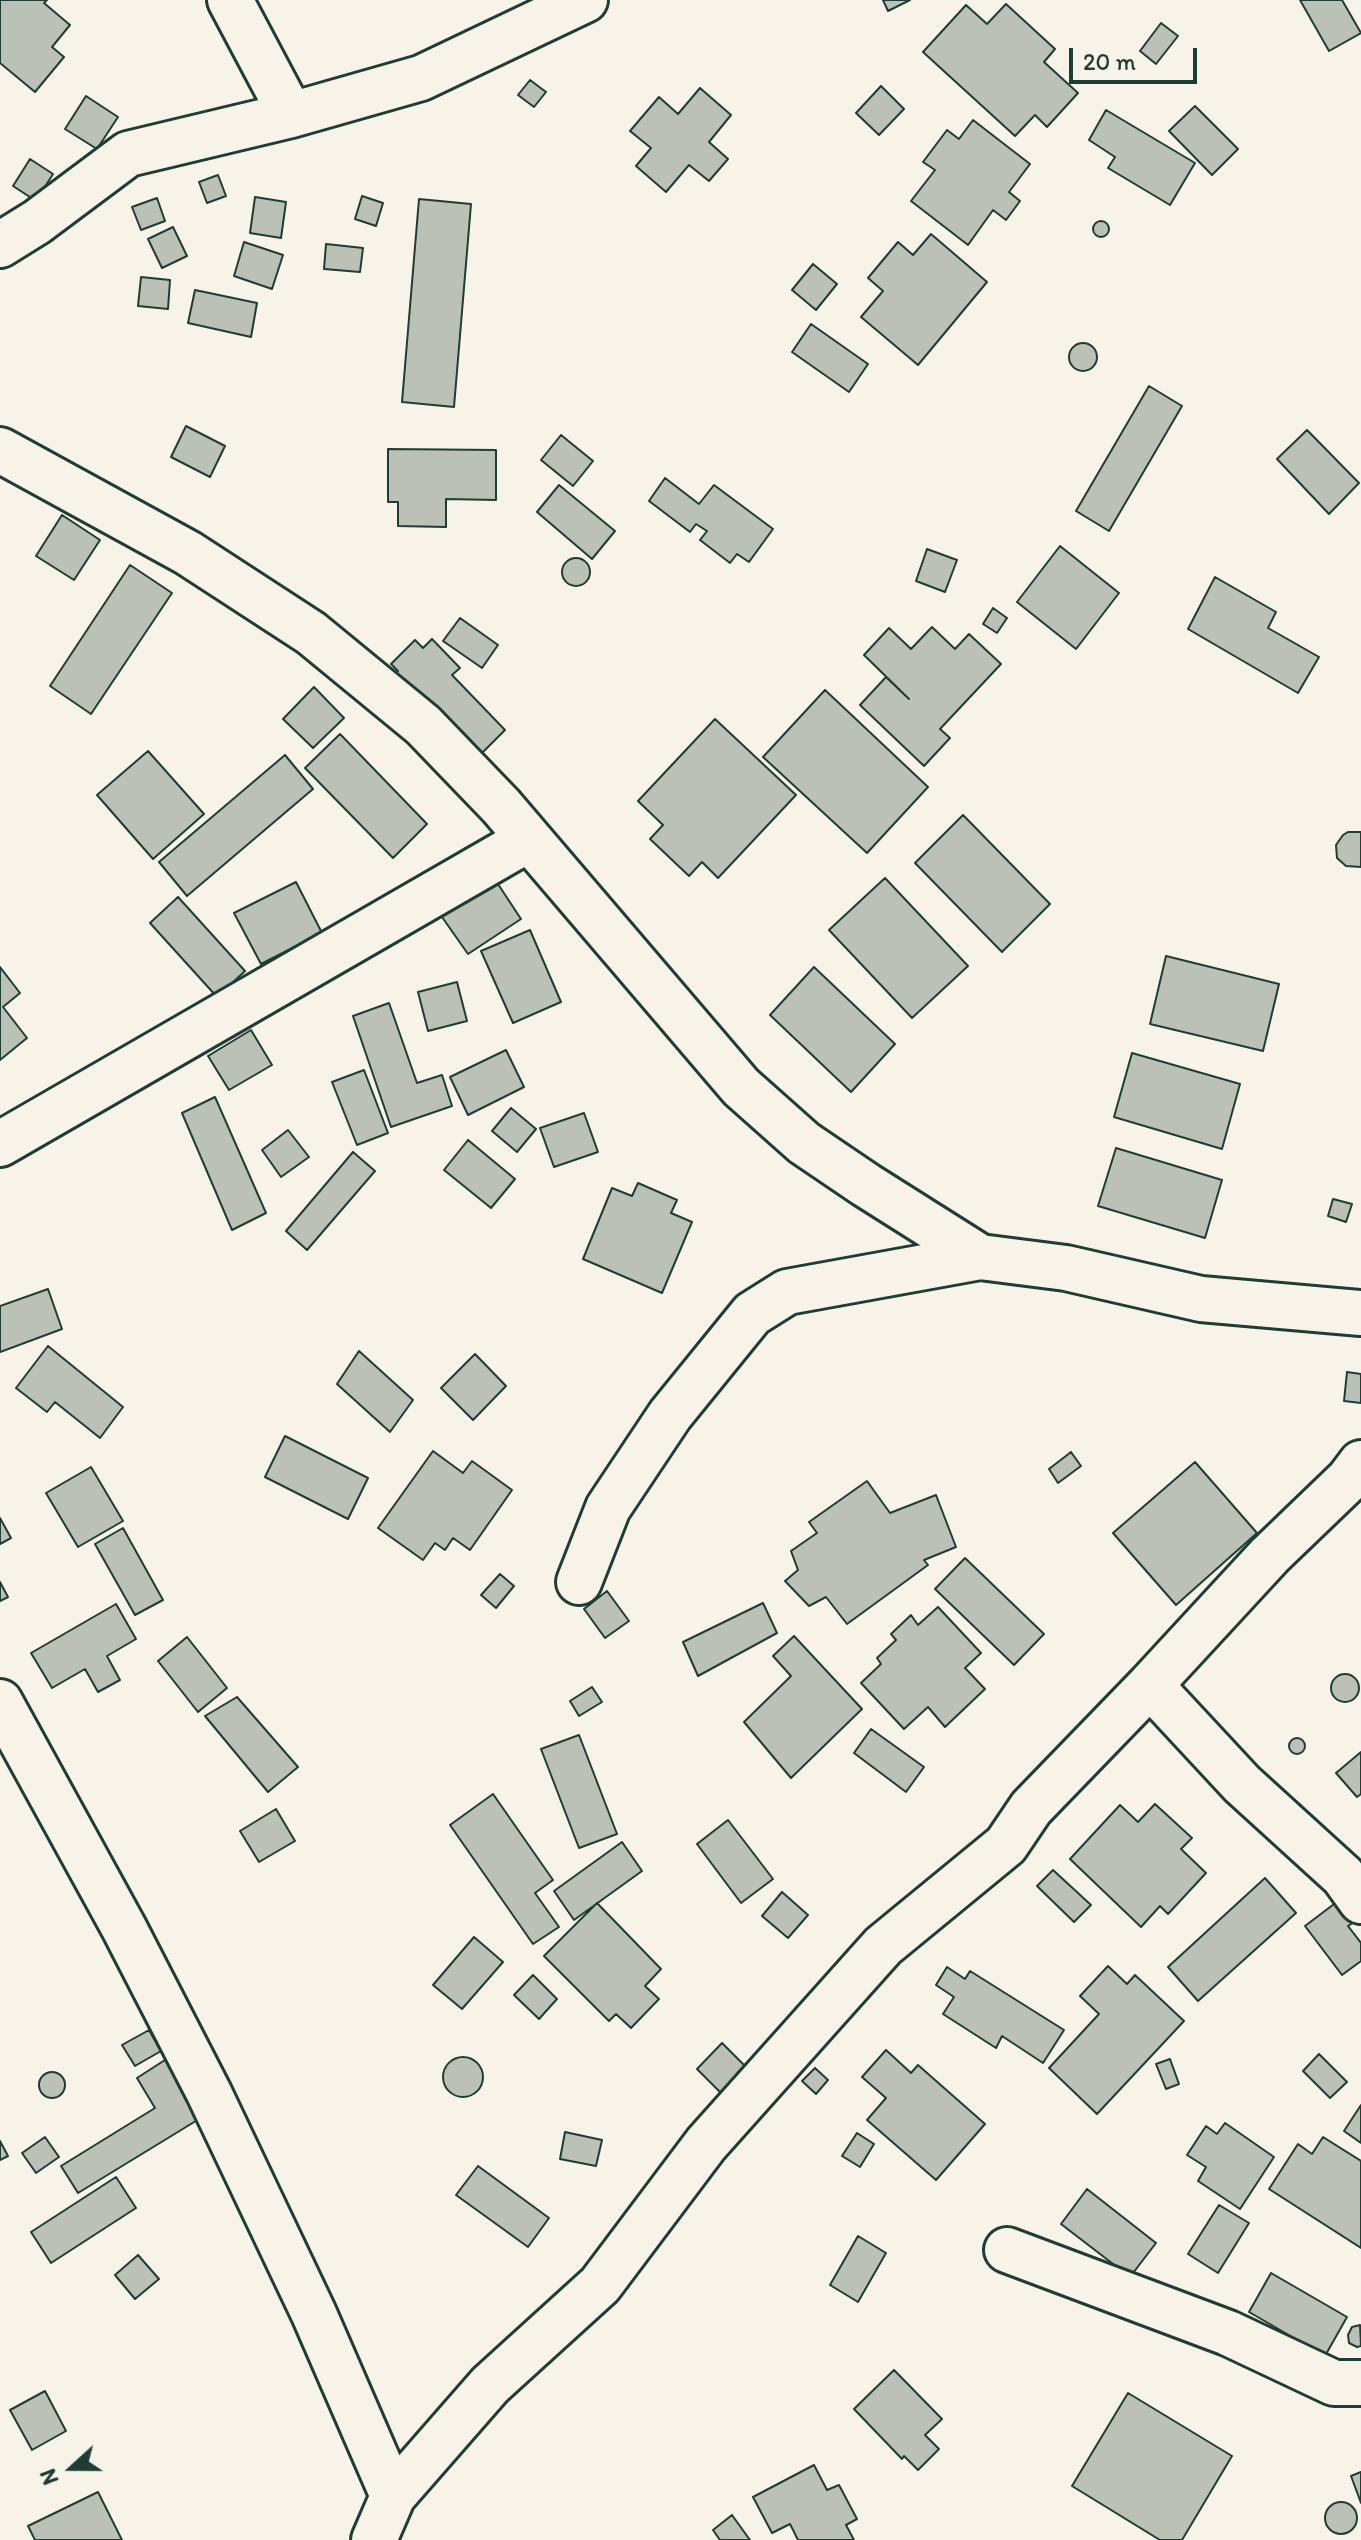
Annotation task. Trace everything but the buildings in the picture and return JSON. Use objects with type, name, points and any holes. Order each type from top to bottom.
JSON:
[{"type":"street","points":[[230,0],[291,115]]},
{"type":"street","points":[[0,245],[37,222],[128,154],[291,115],[421,78],[585,0]]},
{"type":"street","points":[[0,450],[188,553],[311,633],[423,725],[529,839],[741,1087],[804,1143],[980,1257]]},
{"type":"street","points":[[0,1144],[529,839]]},
{"type":"street","points":[[579,1582],[608,1508],[670,1415],[752,1314],[787,1292],[980,1257],[1066,1268],[1201,1299],[1361,1313]]},
{"type":"street","points":[[374,2540],[393,2496],[490,2385],[600,2285],[706,2144],[883,1946],[1006,1845],[1031,1808],[1361,1463]]},
{"type":"street","points":[[1150,1685],[1242,1784],[1343,1876],[1361,1901]]},
{"type":"street","points":[[0,1702],[124,1928],[209,2093],[314,2314],[393,2496]]},
{"type":"street","points":[[1007,2250],[1228,2333],[1334,2383],[1361,2383]]}]
